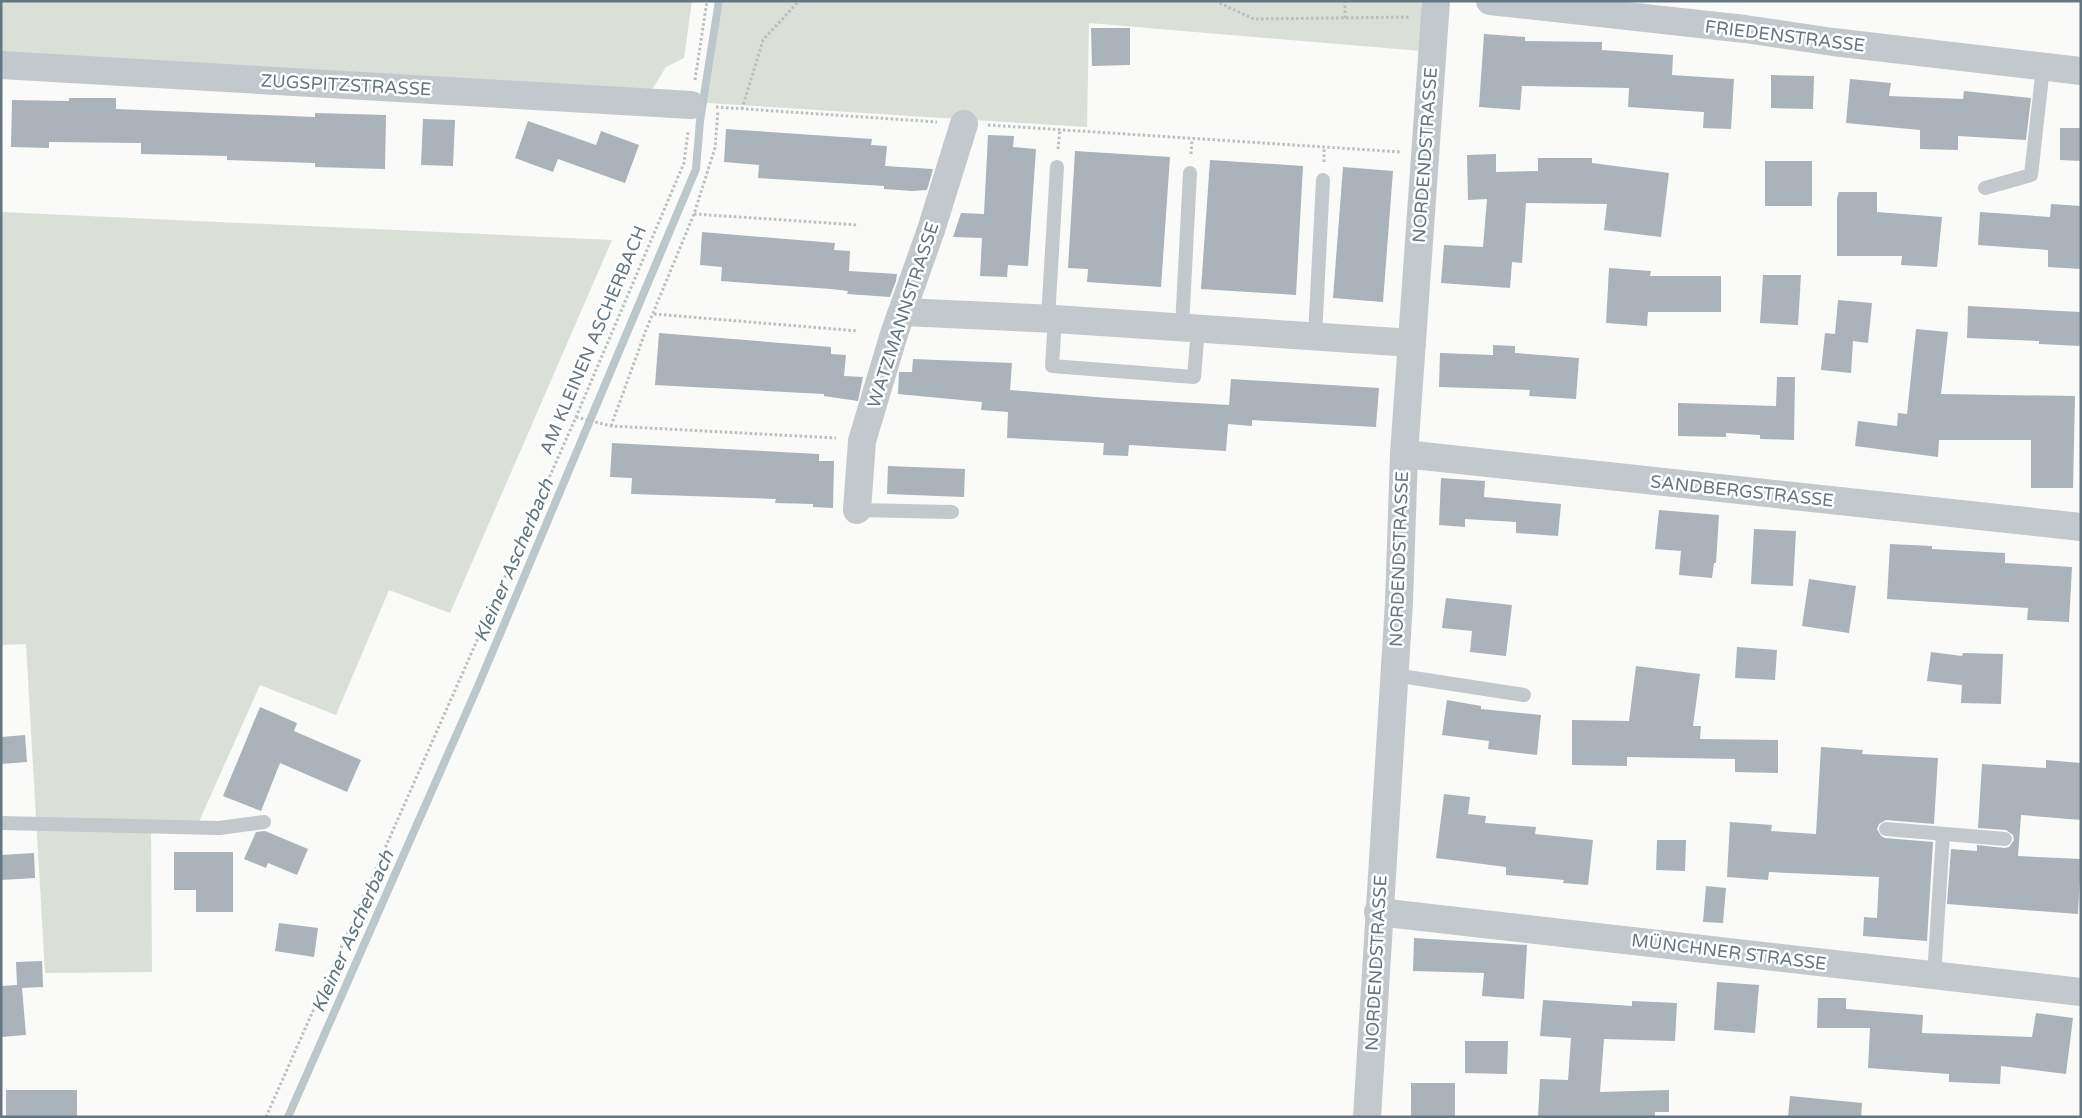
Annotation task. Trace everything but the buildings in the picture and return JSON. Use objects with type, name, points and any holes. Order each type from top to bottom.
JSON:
[{"type":"street","name":"FRIEDENSTRASSE","points":[[1490,1],[1745,29],[1833,42],[2081,71]]},
{"type":"street","name":"NORDENDSTRASSE","points":[[1366,1117],[1394,676],[1404,454],[1424,154],[1436,9]]},
{"type":"street","name":"ZUGSPITZSTRASSE","points":[[1,65],[691,105]]},
{"type":"street","name":"WATZMANNSTRASSE","points":[[857,510],[862,441],[894,334],[931,230],[964,124]]},
{"type":"street","points":[[903,312],[1051,319],[1412,343]]},
{"type":"street","name":"SANDBERGSTRASSE","points":[[1404,454],[2081,527]]},
{"type":"street","name":"MÜNCHNER STRASSE","points":[[1378,912],[2081,992]]},
{"type":"lane","points":[[1985,188],[2031,175],[2043,67]]},
{"type":"lane","points":[[1056,166],[1051,319],[1052,366],[1194,377],[1190,328],[1190,173]]},
{"type":"lane","points":[[1316,336],[1323,180]]},
{"type":"lane","points":[[857,510],[952,512]]},
{"type":"lane","points":[[1394,676],[1524,696]]},
{"type":"lane","points":[[1,823],[219,828],[264,822]]},
{"type":"lane","points":[[1886,829],[2005,839]]},
{"type":"lane","points":[[1934,976],[1943,834]]},
{"type":"path","name":"AM KLEINEN ASCHERBACH","points":[[266,1117],[576,417],[684,163],[707,1]]},
{"type":"path","points":[[742,109],[763,40],[799,1]]},
{"type":"path","points":[[1215,1],[1254,19],[1345,18],[1436,9]]},
{"type":"path","points":[[1345,1],[1345,18]]},
{"type":"path","points":[[611,426],[694,214],[714,148],[718,107],[1424,154]]},
{"type":"path","points":[[694,214],[858,225]]},
{"type":"path","points":[[654,314],[858,331]]},
{"type":"path","points":[[576,417],[600,425],[611,426],[844,438],[862,441]]},
{"type":"shaded area","points":[[1,1],[692,1],[684,58],[666,67],[651,91],[1,53]]},
{"type":"shaded area","points":[[723,1],[1424,1],[1421,51],[1089,23],[1087,127],[707,103]]},
{"type":"shaded area","points":[[1,212],[612,240],[450,613],[389,590],[336,715],[260,685],[197,826],[151,826],[152,972],[45,973],[26,644],[1,645]]},
{"type":"waterway","name":"Kleiner Ascherbach","points":[[288,1117],[478,686],[696,169],[700,121],[719,1]]}]
